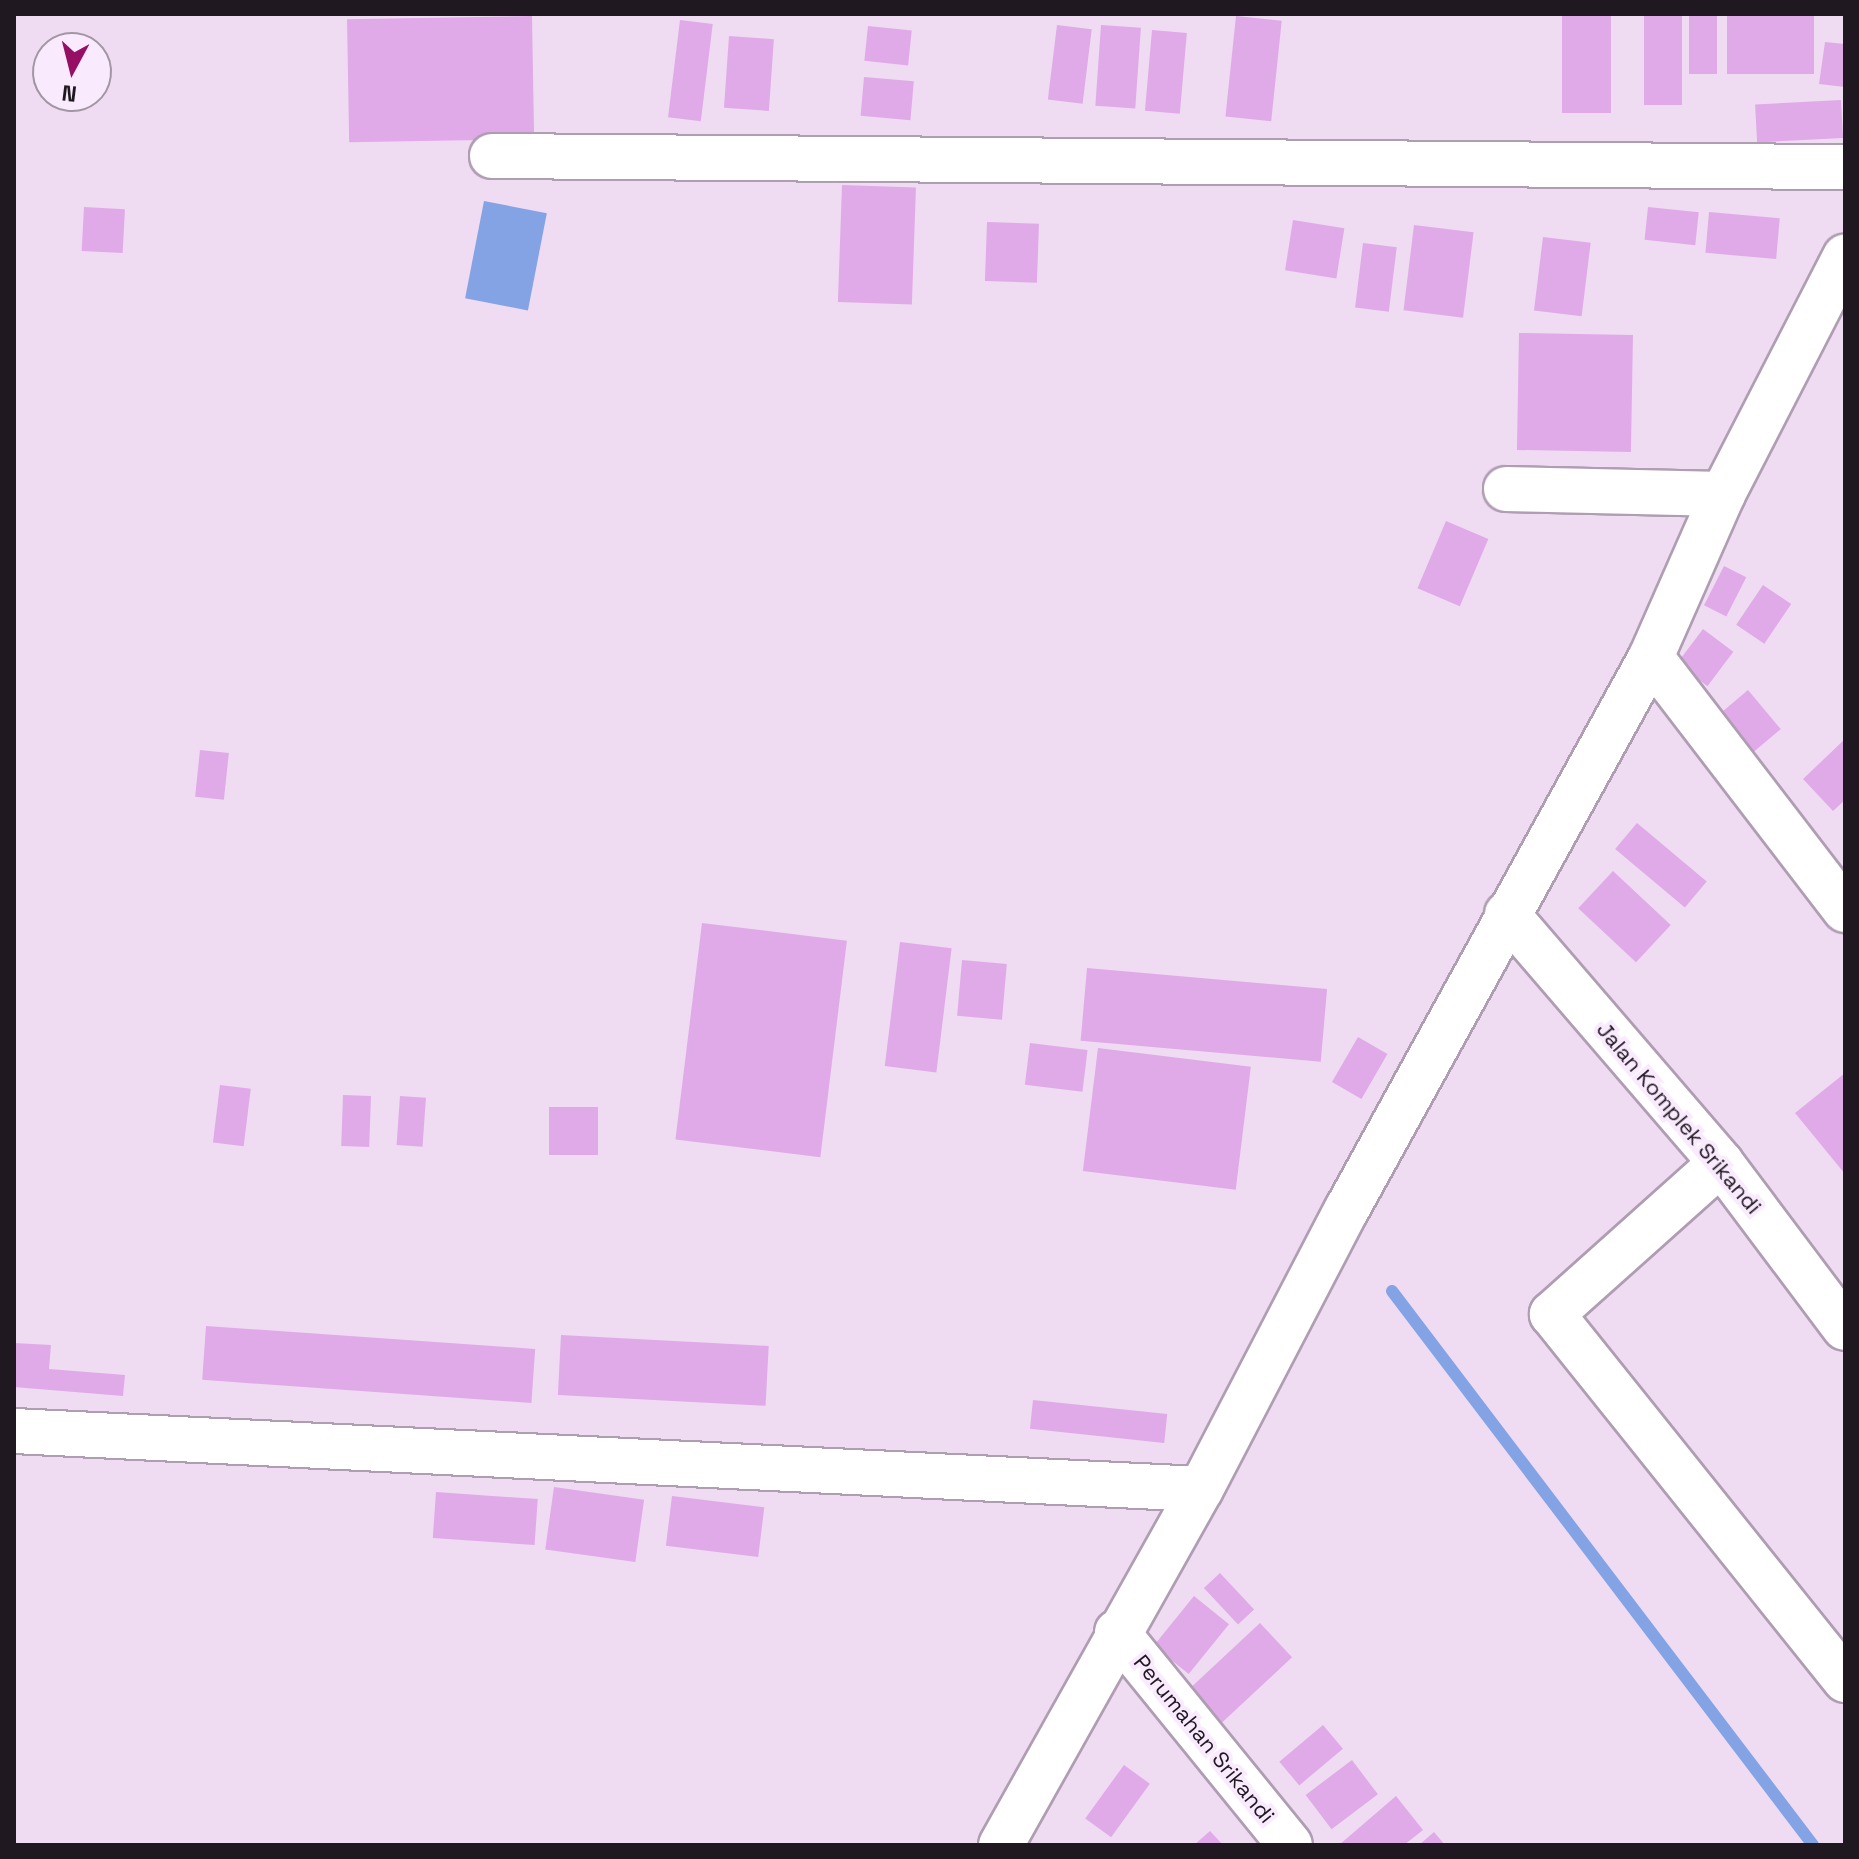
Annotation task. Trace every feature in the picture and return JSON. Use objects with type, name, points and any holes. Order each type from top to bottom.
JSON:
[{"type":"street","points":[[492,156],[1845,167]]},
{"type":"street","points":[[1001,1845],[1117,1632],[1201,1489],[1507,914],[1651,657],[1723,494],[1845,257]]},
{"type":"street","points":[[1506,489],[1723,494]]},
{"type":"street","points":[[1651,657],[1845,910]]},
{"type":"street","name":"Jalan Komplek Srikandi","points":[[1507,914],[1721,1163],[1845,1328]]},
{"type":"street","points":[[1721,1163],[1552,1314],[1845,1680]]},
{"type":"street","points":[[14,1431],[1201,1489]]},
{"type":"street","name":"Perumahan Srikandi","points":[[1117,1632],[1290,1845]]},
{"type":"water","points":[[484,201],[547,213],[528,310],[465,298]]},
{"type":"building","points":[[1562,14],[1611,14],[1611,113],[1562,113]]},
{"type":"building","points":[[1644,14],[1682,14],[1682,105],[1644,105]]},
{"type":"building","points":[[1689,14],[1717,14],[1717,74],[1689,74]]},
{"type":"building","points":[[1727,14],[1814,14],[1814,74],[1727,74]]},
{"type":"building","points":[[532,16],[534,139],[349,142],[347,19]]},
{"type":"building","points":[[1236,16],[1282,21],[1271,121],[1225,116]]},
{"type":"building","points":[[680,20],[713,24],[701,121],[668,117]]},
{"type":"building","points":[[1057,25],[1092,29],[1083,104],[1048,99]]},
{"type":"building","points":[[1101,25],[1141,28],[1135,109],[1095,106]]},
{"type":"building","points":[[868,26],[912,31],[908,65],[864,61]]},
{"type":"building","points":[[1152,30],[1187,33],[1180,114],[1145,111]]},
{"type":"building","points":[[729,36],[774,39],[769,111],[724,108]]},
{"type":"building","points":[[1825,42],[1845,44],[1845,87],[1819,84]]},
{"type":"building","points":[[864,77],[914,81],[910,120],[861,116]]},
{"type":"building","points":[[1841,100],[1843,138],[1757,142],[1755,105]]},
{"type":"building","points":[[842,185],[916,188],[912,305],[838,302]]},
{"type":"building","points":[[84,207],[125,209],[123,253],[82,251]]},
{"type":"building","points":[[1648,207],[1699,212],[1695,245],[1645,240]]},
{"type":"building","points":[[1709,212],[1780,218],[1776,259],[1705,253]]},
{"type":"building","points":[[1293,220],[1344,228],[1336,279],[1285,270]]},
{"type":"building","points":[[987,222],[1039,224],[1037,283],[985,281]]},
{"type":"building","points":[[1414,225],[1474,232],[1463,318],[1404,310]]},
{"type":"building","points":[[1543,237],[1591,243],[1582,316],[1534,310]]},
{"type":"building","points":[[1363,243],[1397,247],[1389,312],[1355,308]]},
{"type":"building","points":[[1519,333],[1633,335],[1631,452],[1517,450]]},
{"type":"building","points":[[1446,521],[1488,539],[1460,606],[1417,588]]},
{"type":"building","points":[[1724,566],[1746,577],[1726,617],[1704,605]]},
{"type":"building","points":[[1763,585],[1791,604],[1764,644],[1736,625]]},
{"type":"building","points":[[1703,629],[1733,652],[1707,686],[1677,663]]},
{"type":"building","points":[[1748,690],[1781,729],[1748,757],[1715,718]]},
{"type":"building","points":[[1845,739],[1845,800],[1833,811],[1803,779]]},
{"type":"building","points":[[200,750],[229,753],[224,800],[195,797]]},
{"type":"building","points":[[1637,823],[1707,881],[1685,908],[1615,849]]},
{"type":"building","points":[[1613,871],[1671,925],[1636,962],[1578,908]]},
{"type":"building","points":[[702,923],[847,941],[820,1157],[675,1139]]},
{"type":"building","points":[[900,942],[952,948],[936,1072],[885,1066]]},
{"type":"building","points":[[962,960],[1007,964],[1002,1020],[957,1016]]},
{"type":"building","points":[[1087,968],[1327,989],[1321,1062],[1081,1041]]},
{"type":"building","points":[[1358,1037],[1387,1054],[1361,1099],[1332,1082]]},
{"type":"building","points":[[1030,1043],[1088,1050],[1082,1092],[1025,1085]]},
{"type":"building","points":[[1098,1048],[1251,1067],[1236,1190],[1083,1171]]},
{"type":"building","points":[[1845,1073],[1845,1174],[1795,1113]]},
{"type":"building","points":[[220,1085],[251,1089],[244,1146],[213,1143]]},
{"type":"building","points":[[343,1095],[371,1096],[369,1147],[341,1146]]},
{"type":"building","points":[[400,1096],[426,1098],[423,1147],[397,1145]]},
{"type":"building","points":[[549,1107],[598,1107],[598,1155],[549,1155]]},
{"type":"building","points":[[206,1326],[535,1349],[531,1403],[202,1380]]},
{"type":"building","points":[[561,1335],[769,1346],[766,1406],[558,1395]]},
{"type":"building","points":[[14,1343],[51,1345],[49,1369],[125,1375],[123,1396],[14,1387]]},
{"type":"building","points":[[1033,1400],[1167,1414],[1164,1443],[1030,1429]]},
{"type":"building","points":[[554,1487],[644,1500],[635,1562],[545,1549]]},
{"type":"building","points":[[436,1492],[538,1499],[535,1545],[433,1538]]},
{"type":"building","points":[[672,1496],[764,1507],[758,1557],[666,1546]]},
{"type":"building","points":[[1220,1573],[1254,1610],[1238,1625],[1204,1588]]},
{"type":"building","points":[[1194,1596],[1229,1624],[1189,1674],[1154,1646]]},
{"type":"building","points":[[1260,1623],[1292,1657],[1222,1723],[1190,1688]]},
{"type":"building","points":[[1323,1725],[1343,1749],[1299,1785],[1279,1762]]},
{"type":"building","points":[[1352,1760],[1378,1794],[1332,1829],[1306,1795]]},
{"type":"building","points":[[1124,1765],[1150,1784],[1111,1837],[1085,1818]]},
{"type":"building","points":[[1396,1796],[1423,1830],[1404,1845],[1339,1845]]},
{"type":"building","points":[[1210,1831],[1223,1845],[1194,1845]]},
{"type":"building","points":[[1434,1832],[1445,1845],[1419,1845]]},
{"type":"waterway","points":[[1392,1291],[1813,1845]]}]
